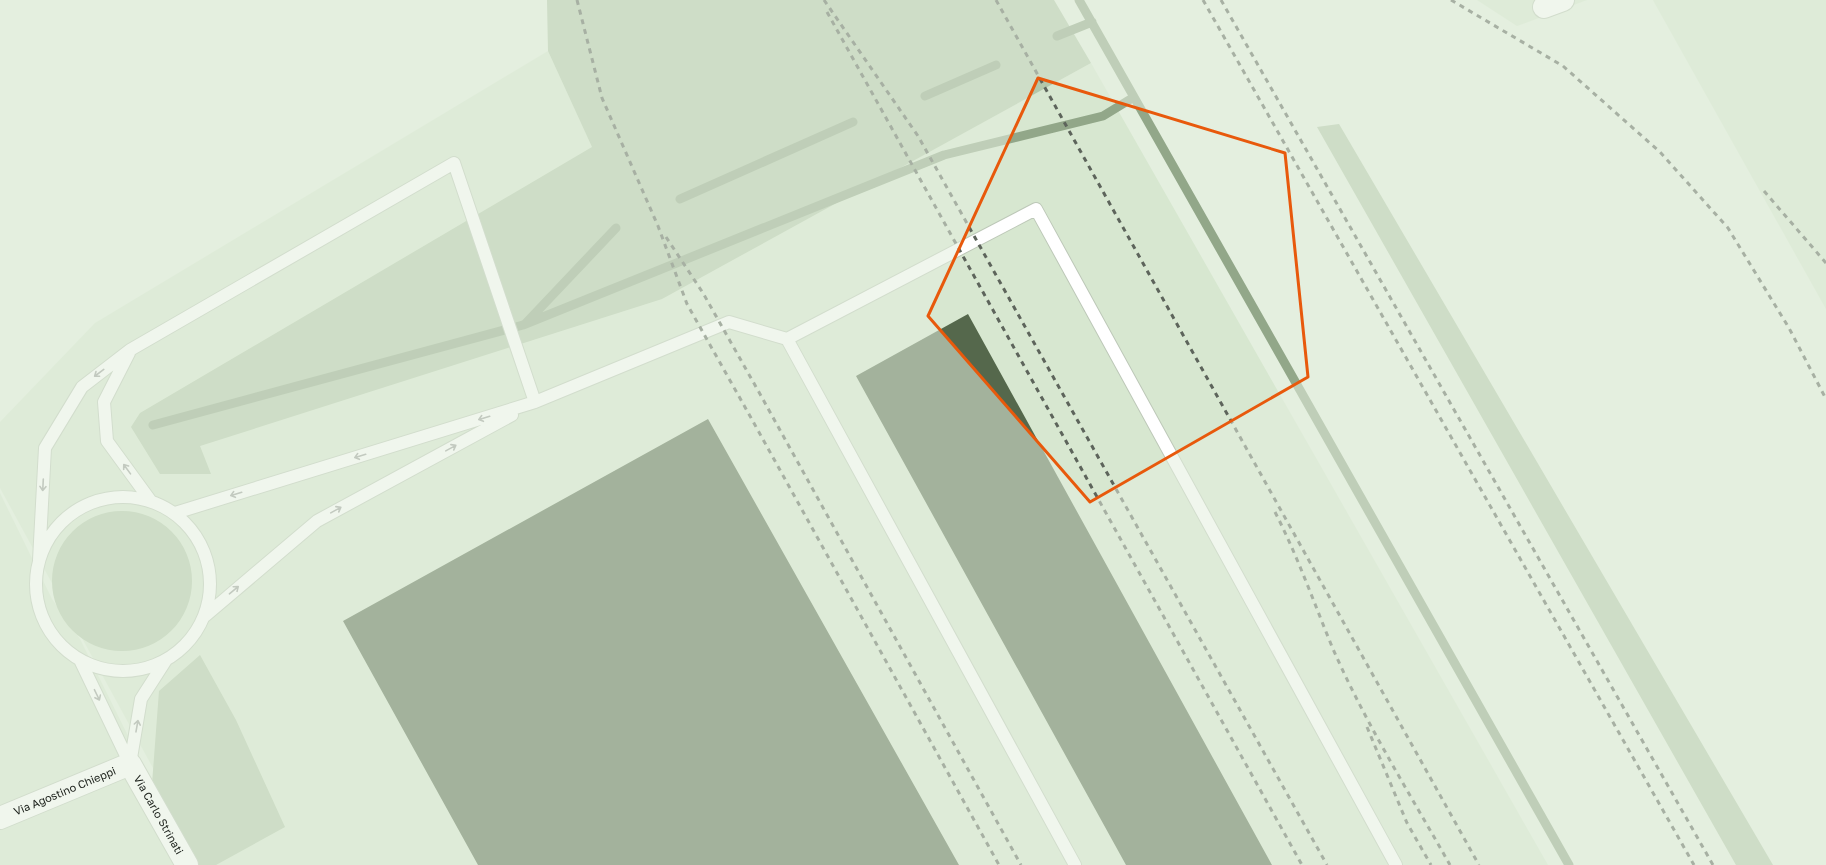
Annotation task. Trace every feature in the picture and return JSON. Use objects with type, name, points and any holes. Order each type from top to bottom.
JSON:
[{"type":"street","name":"Via Agostino Chieppi","points":[[0,818],[130,764]]},
{"type":"street","name":"Via Carlo Strinati","points":[[130,764],[187,865]]},
{"type":"lane","points":[[166,660],[138,670],[108,670],[80,660],[57,641],[41,615],[35,588],[45,448],[82,387],[130,350],[454,163],[535,402]]},
{"type":"lane","points":[[175,513],[535,402],[729,322],[787,339],[1036,209],[1396,865]]},
{"type":"lane","points":[[787,339],[1075,865]]},
{"type":"lane","points":[[130,350],[104,402],[107,441],[150,500]]},
{"type":"lane","points":[[204,616],[317,521],[535,402]]},
{"type":"lane","points":[[38,560],[50,534],[70,514],[94,501],[122,496],[150,500],[175,513],[194,533],[207,558],[211,586],[204,616],[189,641],[166,660],[141,699],[130,764]]},
{"type":"lane","points":[[80,660],[130,764]]},
{"type":"highlighted area","points":[[1038,78],[1285,153],[1308,377],[1090,502],[928,316]]},
{"type":"shaded area","points":[[547,0],[1054,0],[1091,63],[662,299],[200,446],[211,474],[160,474],[131,427],[140,413],[592,147],[548,51]]},
{"type":"shaded area","points":[[1477,0],[1587,0],[1517,26]]},
{"type":"shaded area","points":[[1653,0],[1826,0],[1826,309],[1654,2]]},
{"type":"shaded area","points":[[548,51],[662,298],[1091,63],[1548,865],[206,865],[0,488],[0,422],[95,323]]},
{"type":"shaded area","points":[[1339,124],[1773,865],[1736,865],[1317,127]]},
{"type":"shaded area","points":[[0,493],[52,599],[80,639],[192,865],[0,865]]},
{"type":"shaded area","points":[[129,511],[155,519],[176,537],[187,554],[191,567],[191,595],[187,608],[180,620],[166,635],[149,646],[136,650],[115,651],[89,643],[68,625],[57,608],[53,595],[52,574],[60,548],[78,527],[95,516],[108,512]]},
{"type":"shaded area","points":[[200,655],[236,720],[285,827],[216,865],[192,865],[152,784],[159,691]]},
{"type":"building","points":[[968,314],[1272,865],[1126,865],[856,376]]},
{"type":"building","points":[[708,419],[959,865],[478,865],[343,621]]},
{"type":"waterway","points":[[1079,0],[1569,865]]},
{"type":"waterway","points":[[1057,36],[1092,22]]},
{"type":"waterway","points":[[925,96],[996,65]]},
{"type":"waterway","points":[[153,425],[523,325],[944,155],[1103,116],[1134,97]]},
{"type":"waterway","points":[[680,199],[853,122]]},
{"type":"waterway","points":[[526,323],[616,228]]},
{"type":"railway","points":[[577,0],[602,98],[658,226],[687,304],[999,865]]},
{"type":"railway","points":[[824,0],[918,136],[1327,865]]},
{"type":"railway","points":[[996,0],[1479,865]]},
{"type":"railway","points":[[1203,0],[1694,865]]},
{"type":"railway","points":[[1221,0],[1713,865]]},
{"type":"railway","points":[[1451,0],[1563,66],[1660,152],[1728,228],[1789,328],[1826,399]]},
{"type":"railway","points":[[827,12],[1302,865]]},
{"type":"railway","points":[[1764,191],[1826,263]]},
{"type":"railway","points":[[666,237],[703,293],[1021,865]]},
{"type":"railway","points":[[1275,512],[1346,677],[1389,758],[1450,865]]},
{"type":"railway","points":[[1367,727],[1407,823],[1431,865]]}]
